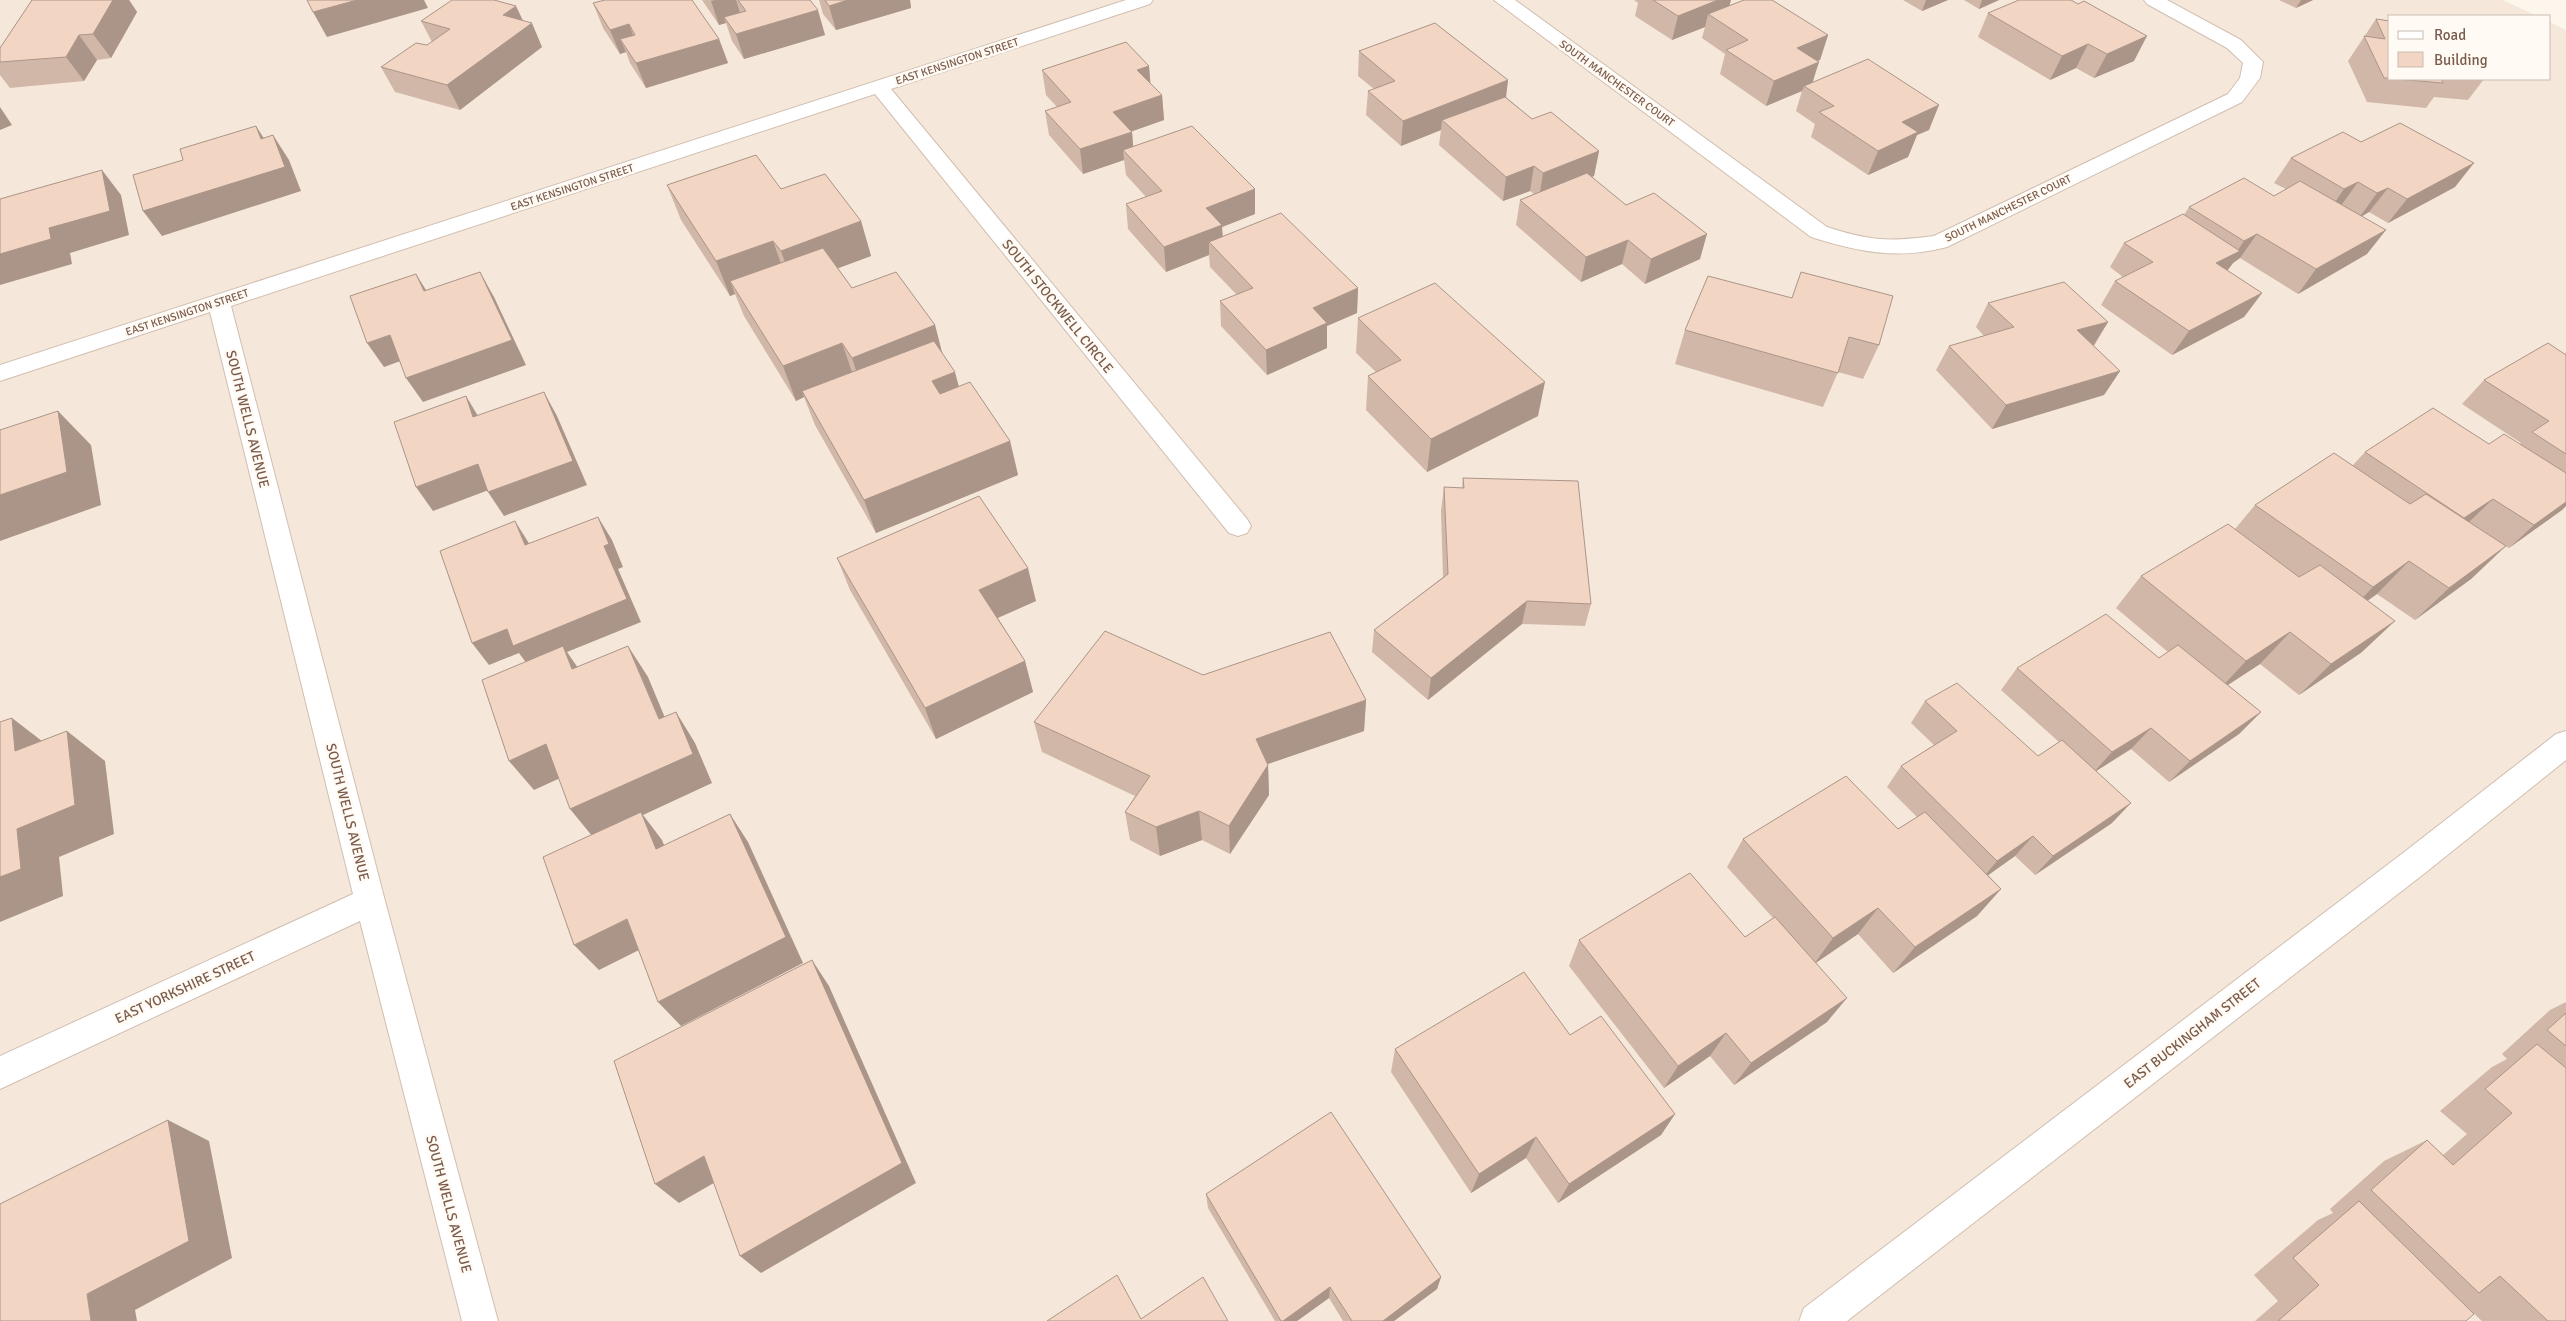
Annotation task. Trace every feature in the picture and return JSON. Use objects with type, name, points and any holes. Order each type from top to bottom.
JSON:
[{"type":"street","name":"EAST KENSINGTON STREET","points":[[0,373],[1144,0]]},
{"type":"street","name":"SOUTH MANCHESTER COURT","points":[[1503,0],[1820,232],[1856,244],[1894,248],[1939,242],[2235,98],[2250,78],[2253,62],[2234,44],[2154,0]]},
{"type":"street","name":"SOUTH STOCKWELL CIRCLE","points":[[879,87],[1238,526]]},
{"type":"street","name":"SOUTH WELLS AVENUE","points":[[219,302],[370,901],[480,1321]]},
{"type":"street","name":"EAST BUCKINGHAM STREET","points":[[1817,1321],[2414,863],[2566,744]]},
{"type":"street","name":"EAST YORKSHIRE STREET","points":[[0,1073],[370,901]]},
{"type":"shaded area","points":[[0,0],[2503,0],[2535,15],[2388,15],[2388,80],[2551,80],[2551,22],[2566,30],[2566,1321],[0,1321]]},
{"type":"building","points":[[32,0],[113,0],[93,34],[79,35],[66,57],[0,62],[0,48]]},
{"type":"building","points":[[307,0],[357,0],[313,12]]},
{"type":"building","points":[[452,0],[494,0],[516,6],[503,15],[532,23],[447,85],[381,67],[416,43],[427,45],[450,29],[421,21]]},
{"type":"building","points":[[605,0],[692,0],[719,39],[636,63],[620,39],[635,35],[629,24],[610,30],[593,3]]},
{"type":"building","points":[[738,0],[810,0],[818,10],[736,34],[724,17],[746,11]]},
{"type":"building","points":[[825,0],[848,0],[829,6]]},
{"type":"building","points":[[1653,0],[1718,0],[1678,16]]},
{"type":"building","points":[[1744,0],[1772,0],[1828,35],[1797,48],[1819,62],[1774,81],[1726,50],[1748,40],[1708,14]]},
{"type":"building","points":[[2019,0],[2071,0],[2078,4],[2084,1],[2147,36],[2107,54],[2088,44],[2062,56],[1988,13]]},
{"type":"building","points":[[2376,19],[2388,21],[2388,78],[2384,78],[2364,36],[2385,39]]},
{"type":"building","points":[[1435,23],[1508,80],[1403,121],[1368,91],[1395,81],[1359,51]]},
{"type":"building","points":[[1126,42],[1149,66],[1137,70],[1162,95],[1113,112],[1132,132],[1080,149],[1045,111],[1071,102],[1042,70]]},
{"type":"building","points":[[1868,59],[1939,105],[1902,122],[1918,132],[1878,151],[1819,112],[1834,106],[1804,86]]},
{"type":"building","points":[[2407,80],[2442,80],[2443,83]]},
{"type":"building","points":[[1505,97],[1532,119],[1551,112],[1599,151],[1543,173],[1534,166],[1506,177],[1442,120]]},
{"type":"building","points":[[2400,123],[2474,163],[2407,199],[2388,188],[2377,193],[2358,182],[2344,189],[2291,158],[2343,132],[2361,142]]},
{"type":"building","points":[[256,126],[261,139],[273,135],[285,167],[143,211],[133,175],[183,160],[180,149]]},
{"type":"building","points":[[1192,126],[1255,189],[1206,208],[1222,225],[1164,247],[1126,204],[1162,191],[1123,150]]},
{"type":"building","points":[[756,155],[781,189],[825,174],[861,221],[781,251],[773,241],[716,261],[667,185]]},
{"type":"building","points":[[102,170],[110,211],[49,228],[51,239],[0,254],[0,199]]},
{"type":"building","points":[[1587,173],[1626,205],[1654,193],[1707,234],[1651,259],[1628,240],[1586,257],[1520,200]]},
{"type":"building","points":[[2244,178],[2274,196],[2300,181],[2386,230],[2316,269],[2257,234],[2244,241],[2189,207]]},
{"type":"building","points":[[1281,213],[1358,288],[1313,308],[1327,323],[1266,350],[1220,301],[1253,288],[1209,242]]},
{"type":"building","points":[[2183,214],[2240,251],[2216,263],[2262,293],[2189,331],[2115,281],[2153,262],[2124,243]]},
{"type":"building","points":[[823,248],[852,288],[896,272],[935,325],[852,358],[842,343],[783,366],[730,281]]},
{"type":"building","points":[[480,272],[512,340],[406,378],[390,335],[367,343],[350,296],[416,274],[424,291]]},
{"type":"building","points":[[1801,272],[1893,296],[1879,345],[1849,337],[1838,373],[1685,330],[1708,276],[1792,298]]},
{"type":"building","points":[[2064,282],[2108,322],[2077,330],[2120,371],[2006,405],[1949,346],[2014,327],[1988,303]]},
{"type":"building","points":[[1435,283],[1545,382],[1431,439],[1368,376],[1401,360],[1358,318]]},
{"type":"building","points":[[934,341],[955,372],[932,381],[940,394],[970,382],[1010,441],[864,500],[802,391]]},
{"type":"building","points":[[2548,343],[2566,355],[2566,454],[2532,432],[2549,421],[2484,380]]},
{"type":"building","points":[[544,392],[573,461],[488,492],[478,464],[416,487],[394,422],[466,396],[473,417]]},
{"type":"building","points":[[2433,408],[2489,444],[2504,434],[2566,473],[2566,502],[2534,525],[2493,499],[2464,518],[2365,452]]},
{"type":"building","points":[[58,411],[67,472],[0,495],[0,430]]},
{"type":"building","points":[[2334,453],[2410,504],[2426,494],[2506,546],[2449,588],[2409,561],[2373,587],[2255,505]]},
{"type":"building","points":[[1463,478],[1578,481],[1591,604],[1527,601],[1431,678],[1374,630],[1448,574],[1444,487],[1464,488]]},
{"type":"building","points":[[979,496],[1028,568],[979,590],[1025,661],[925,708],[837,558]]},
{"type":"building","points":[[598,517],[609,544],[604,546],[627,599],[513,646],[507,629],[472,643],[440,551],[515,521],[525,545]]},
{"type":"building","points":[[2228,524],[2299,577],[2320,565],[2395,621],[2331,664],[2290,632],[2246,661],[2141,576]]},
{"type":"building","points":[[2106,614],[2159,658],[2178,645],[2261,712],[2190,761],[2151,728],[2112,752],[2017,668]]},
{"type":"building","points":[[1105,631],[1203,675],[1330,632],[1366,700],[1256,739],[1268,765],[1229,826],[1199,811],[1156,827],[1125,812],[1150,776],[1034,722]]},
{"type":"building","points":[[563,646],[572,669],[628,646],[659,719],[676,712],[693,754],[570,809],[546,744],[509,761],[482,680]]},
{"type":"building","points":[[1957,683],[2038,756],[2062,740],[2131,803],[2053,856],[2033,836],[1997,861],[1901,766],[1957,731],[1925,701]]},
{"type":"building","points":[[12,718],[15,751],[67,731],[75,805],[17,829],[21,869],[0,877],[0,722]]},
{"type":"building","points":[[1846,776],[1898,829],[1925,812],[2001,889],[1915,947],[1878,908],[1833,938],[1743,839]]},
{"type":"building","points":[[641,812],[656,849],[730,814],[786,937],[658,1002],[627,919],[574,945],[543,857]]},
{"type":"building","points":[[1690,873],[1745,937],[1775,917],[1847,998],[1751,1063],[1726,1033],[1678,1066],[1579,940]]},
{"type":"building","points":[[812,960],[902,1163],[740,1256],[704,1156],[655,1184],[614,1061]]},
{"type":"building","points":[[1524,972],[1570,1035],[1601,1016],[1675,1114],[1569,1184],[1536,1137],[1479,1174],[1395,1049]]},
{"type":"building","points":[[2566,1013],[2566,1046],[2547,1030]]},
{"type":"building","points":[[2537,1044],[2566,1068],[2566,1321],[2548,1321],[2500,1276],[2479,1293],[2371,1190],[2427,1140],[2453,1165],[2512,1113],[2485,1089]]},
{"type":"building","points":[[1331,1112],[1441,1277],[1383,1321],[1352,1321],[1330,1287],[1281,1321],[1206,1194]]},
{"type":"building","points":[[168,1120],[189,1241],[87,1294],[91,1321],[0,1321],[0,1204]]},
{"type":"building","points":[[2359,1201],[2474,1314],[2466,1321],[2278,1321],[2319,1285],[2293,1258]]},
{"type":"building","points":[[1117,1275],[1141,1319],[1203,1277],[1228,1321],[1047,1321]]}]
